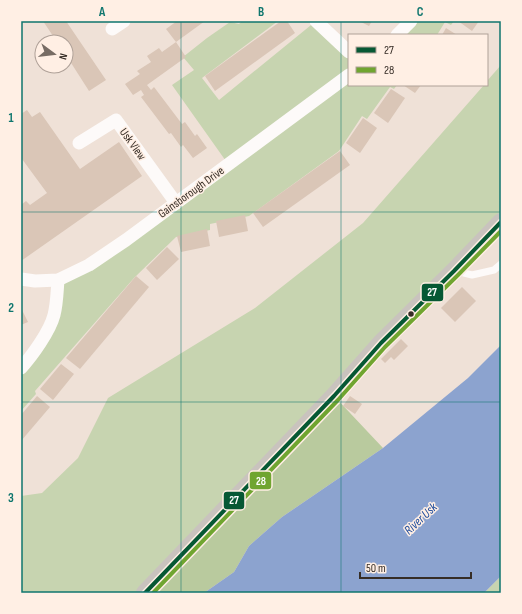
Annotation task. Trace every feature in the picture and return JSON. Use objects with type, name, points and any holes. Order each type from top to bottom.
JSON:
[{"type":"main road","points":[[145,593],[334,396],[381,343],[501,222]]},
{"type":"street","points":[[112,29],[124,21]]},
{"type":"street","points":[[316,21],[348,51]]},
{"type":"street","points":[[398,34],[411,21]]},
{"type":"street","name":"Gainsborough Drive","points":[[21,279],[35,281],[58,280],[90,265],[348,76]]},
{"type":"street","name":"Usk View","points":[[79,143],[116,120],[176,203]]},
{"type":"street","points":[[21,368],[29,360],[53,317],[57,300],[58,280]]},
{"type":"lane","points":[[454,271],[472,275],[494,270],[501,264]]},
{"type":"green space","points":[[242,21],[278,21],[202,78],[219,100],[316,21],[348,51],[348,86],[396,86],[394,89],[390,87],[367,119],[362,116],[339,151],[249,216],[210,224],[210,230],[176,237],[134,278],[35,391],[36,394],[21,411],[21,368],[44,335],[58,280],[228,164],[172,85],[194,70],[183,57],[230,22],[239,24]]},
{"type":"green space","points":[[411,21],[454,21],[451,25],[445,22],[438,34],[398,34]]},
{"type":"green space","points":[[501,65],[501,222],[146,593],[21,593],[21,496],[42,493],[78,458],[108,398],[255,308],[363,223],[483,86],[488,86],[488,80]]},
{"type":"green space","points":[[334,396],[383,448],[282,517],[249,546],[234,572],[204,593],[145,593]]},
{"type":"green space","points":[[501,576],[501,593],[484,593]]},
{"type":"water","name":"River Usk","points":[[501,345],[501,576],[484,593],[204,593],[234,572],[249,546],[282,517],[383,448],[468,378]]},
{"type":"building","points":[[43,21],[66,21],[106,80],[89,91],[74,68],[74,34],[52,34]]},
{"type":"building","points":[[177,21],[205,21],[176,42],[166,29]]},
{"type":"building","points":[[281,21],[287,21],[295,33],[215,91],[205,76]]},
{"type":"building","points":[[359,21],[372,21],[369,26]]},
{"type":"building","points":[[458,21],[479,21],[472,31]]},
{"type":"building","points":[[446,28],[455,34],[443,34]]},
{"type":"building","points":[[176,42],[186,57],[147,85],[151,90],[154,87],[182,124],[185,122],[195,136],[197,134],[207,148],[193,158],[183,145],[181,147],[171,133],[169,134],[141,97],[144,95],[141,90],[133,95],[125,84],[140,74],[137,71],[151,62],[147,56],[159,48],[162,52]]},
{"type":"building","points":[[404,86],[420,86],[415,93]]},
{"type":"building","points":[[391,89],[405,98],[388,123],[374,113]]},
{"type":"building","points":[[27,110],[32,117],[40,112],[80,169],[119,142],[142,176],[21,261],[21,205],[26,201],[30,205],[47,193],[22,159],[21,160],[21,114]]},
{"type":"building","points":[[363,118],[377,128],[360,153],[346,143]]},
{"type":"building","points":[[340,151],[350,165],[263,227],[253,213]]},
{"type":"building","points":[[245,215],[248,231],[219,237],[216,221]]},
{"type":"building","points":[[207,229],[210,246],[181,252],[177,236]]},
{"type":"building","points":[[167,247],[179,259],[157,280],[146,268]]},
{"type":"building","points":[[136,276],[149,287],[80,369],[66,358]]},
{"type":"building","points":[[462,287],[476,301],[455,322],[441,308]]},
{"type":"building","points":[[21,308],[28,322],[21,325]]},
{"type":"building","points":[[401,339],[408,346],[394,360],[391,357],[385,363],[381,359]]},
{"type":"building","points":[[61,364],[74,374],[53,400],[40,389]]},
{"type":"building","points":[[37,396],[50,407],[21,441],[21,415]]},
{"type":"building","points":[[350,396],[362,404],[355,414],[343,406]]},
{"type":"transit line","name":"27","points":[[145,593],[334,396],[381,343],[501,222]]},
{"type":"transit line","name":"28","points":[[153,593],[338,400],[385,347],[501,231]]}]
